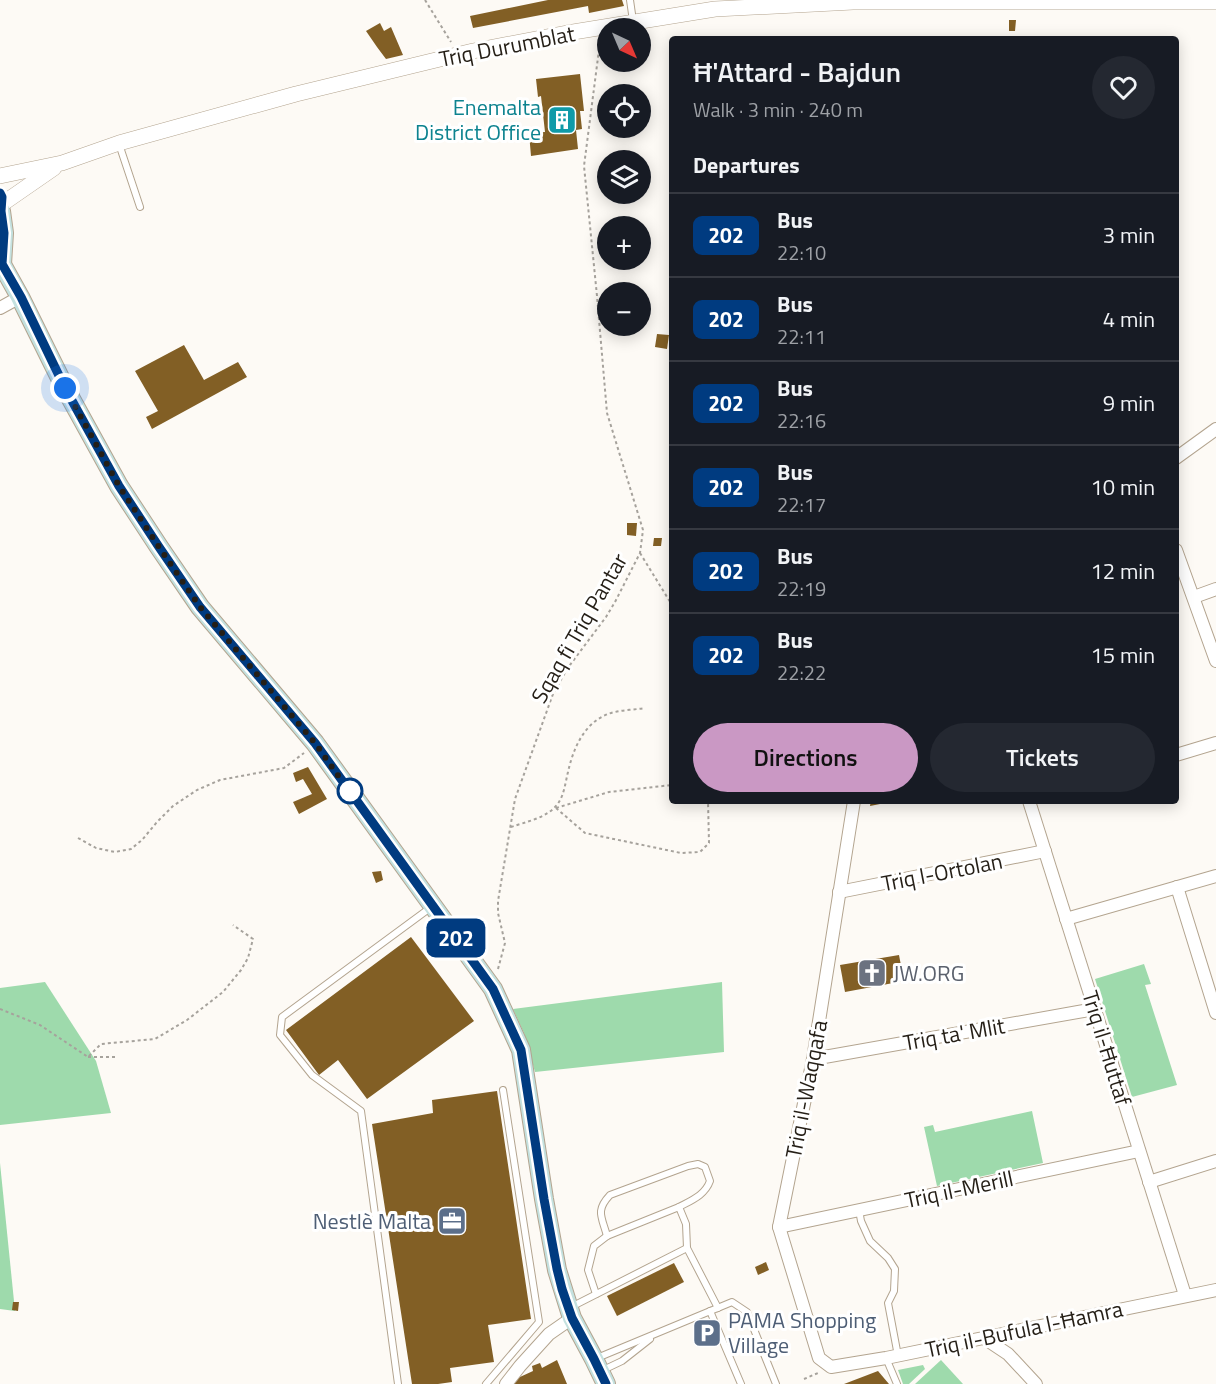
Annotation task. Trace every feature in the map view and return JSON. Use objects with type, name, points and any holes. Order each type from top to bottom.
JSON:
[{"type":"main road","points":[[1,205],[4,233],[3,267],[21,297],[65,388],[119,486],[200,607],[315,743],[493,989],[521,1050],[557,1269],[570,1313],[600,1372]]},
{"type":"street","name":"Triq Durumblat","points":[[651,18],[718,5],[853,2],[1216,2]]},
{"type":"street","name":"Triq Durumblat","points":[[0,176],[62,163],[119,143],[296,94],[459,54],[597,29]]},
{"type":"street","name":"Triq Durumblat","points":[[1,205],[62,163]]},
{"type":"street","points":[[0,308],[21,297]]},
{"type":"street","points":[[1179,456],[1216,429]]},
{"type":"street","points":[[1179,558],[1216,661]]},
{"type":"street","points":[[1194,597],[1216,589]]},
{"type":"street","points":[[1179,753],[1216,743]]},
{"type":"street","name":"Triq il-Waqqafa","points":[[831,1367],[819,1358],[779,1227],[813,1059],[854,804]]},
{"type":"street","name":"Triq il-Ħuttaf","points":[[1030,804],[1185,1295]]},
{"type":"street","name":"Triq l-Ortolan","points":[[839,892],[1045,851]]},
{"type":"street","points":[[1066,919],[1216,876]]},
{"type":"street","points":[[1177,887],[1216,1013]]},
{"type":"street","name":"Triq ta' Mlit","points":[[813,1059],[1095,1009]]},
{"type":"street","name":"Triq il-Merill","points":[[779,1227],[1140,1151]]},
{"type":"street","points":[[1149,1182],[1216,1161]]},
{"type":"street","name":"Triq il-Bufula l-Ħamra","points":[[831,1367],[892,1357],[1216,1290]]},
{"type":"street","points":[[506,1384],[570,1313]]},
{"type":"street","points":[[1008,1354],[1016,1330]]},
{"type":"street","points":[[984,1338],[1008,1354],[1036,1384]]},
{"type":"lane","points":[[630,0],[632,18]]},
{"type":"lane","points":[[119,143],[140,207]]},
{"type":"lane","points":[[398,1384],[361,1111],[312,1075],[280,1035],[282,1017],[433,906]]},
{"type":"lane","points":[[504,1090],[539,1322],[549,1334]]},
{"type":"lane","points":[[596,1294],[588,1270],[594,1246],[607,1236],[679,1207],[702,1195],[710,1181],[705,1167],[698,1164],[688,1166],[610,1195],[600,1211],[607,1236]]},
{"type":"lane","points":[[679,1207],[686,1224],[687,1248],[718,1308]]},
{"type":"lane","points":[[859,1210],[870,1242],[888,1258],[895,1269],[894,1291],[888,1303],[892,1357],[897,1384]]},
{"type":"lane","points":[[570,1313],[596,1294],[687,1248]]},
{"type":"lane","points":[[600,1372],[658,1333],[732,1302],[747,1312],[777,1384]]},
{"type":"lane","points":[[710,1311],[741,1384]]},
{"type":"lane","points":[[486,1384],[539,1322]]},
{"type":"lane","points":[[600,1372],[622,1360],[658,1333]]},
{"type":"path","points":[[425,0],[459,54]]},
{"type":"path","name":"Sqaq fi Triq Pantar","points":[[493,989],[505,943],[498,914],[498,901],[514,799],[553,694],[567,669],[615,602],[640,553],[643,530],[607,413],[584,166],[597,66]]},
{"type":"path","points":[[640,553],[669,600]]},
{"type":"path","points":[[510,827],[547,814],[556,807],[565,789],[573,754],[579,740],[599,718],[610,713],[645,708]]},
{"type":"path","points":[[78,838],[96,848],[115,852],[130,849],[142,840],[174,806],[197,790],[220,780],[284,768],[315,743]]},
{"type":"path","points":[[556,807],[609,792],[669,785]]},
{"type":"path","points":[[556,807],[585,833],[681,853],[700,852],[709,843],[708,804]]},
{"type":"path","points":[[88,1057],[100,1044],[155,1039],[187,1020],[223,992],[248,958],[253,939],[233,925]]},
{"type":"path","points":[[0,1009],[40,1025],[88,1057],[118,1057]]},
{"type":"green space","points":[[1144,964],[1151,984],[1145,985],[1177,1085],[1132,1097],[1095,979]]},
{"type":"green space","points":[[45,982],[96,1061],[111,1113],[0,1125],[0,988]]},
{"type":"green space","points":[[722,982],[724,1052],[535,1072],[524,1033],[513,1009]]},
{"type":"green space","points":[[1032,1111],[1043,1163],[937,1186],[924,1127],[933,1125],[935,1132]]},
{"type":"green space","points":[[0,1163],[15,1311],[0,1309]]},
{"type":"green space","points":[[941,1360],[963,1384],[915,1384]]},
{"type":"green space","points":[[923,1365],[925,1369],[909,1384],[903,1384],[898,1370]]},
{"type":"building","points":[[548,0],[622,0],[624,6],[589,13],[588,6],[473,28],[470,16]]},
{"type":"building","points":[[1009,20],[1016,20],[1015,31],[1009,31]]},
{"type":"building","points":[[380,23],[384,31],[391,27],[403,55],[386,59],[377,47],[366,31]]},
{"type":"building","name":"Enemalta District Office","points":[[580,74],[584,111],[580,111],[582,129],[576,130],[578,149],[531,156],[529,133],[545,132],[541,96],[538,97],[536,79]]},
{"type":"building","points":[[657,334],[669,335],[667,349],[655,347]]},
{"type":"building","points":[[184,345],[204,380],[238,362],[247,377],[152,429],[146,417],[158,411],[135,371]]},
{"type":"building","points":[[627,523],[637,523],[636,536],[627,535]]},
{"type":"building","points":[[654,538],[662,538],[661,546],[653,546]]},
{"type":"building","points":[[308,767],[327,799],[299,814],[293,802],[312,794],[303,779],[296,782],[293,773]]},
{"type":"building","points":[[381,871],[383,880],[376,883],[372,872]]},
{"type":"building","points":[[411,937],[474,1021],[367,1099],[338,1060],[319,1075],[286,1030]]},
{"type":"building","name":"JW.ORG","points":[[899,955],[904,981],[845,992],[840,965]]},
{"type":"building","name":"Nestlè Malta","points":[[497,1091],[531,1319],[488,1325],[494,1362],[450,1368],[452,1382],[412,1384],[372,1124],[433,1113],[432,1100]]},
{"type":"building","points":[[766,1262],[769,1270],[758,1275],[755,1267]]},
{"type":"building","points":[[674,1263],[684,1282],[617,1316],[607,1296]]},
{"type":"building","points":[[13,1302],[19,1302],[18,1311],[12,1310]]},
{"type":"building","points":[[557,1360],[567,1384],[510,1384],[509,1382],[533,1371],[532,1366],[540,1363],[542,1368]]},
{"type":"building","points":[[878,1371],[889,1384],[844,1384]]},
{"type":"bus line","name":"202","points":[[0,193],[4,233],[2,264],[21,297],[65,388],[119,486],[200,607],[315,743],[493,989],[521,1050],[544,1199],[562,1289],[572,1318],[606,1384]]},
{"type":"place","name":"Enemalta District Office","points":[[562,120]]},
{"type":"place","name":"JW.ORG","points":[[872,973]]},
{"type":"place","name":"Nestlè Malta","points":[[452,1221]]},
{"type":"place","name":"PAMA Shopping Village","points":[[707,1333]]},
{"type":"route","points":[[65,388],[119,486],[200,607],[315,743],[354,798],[350,791]]}]
